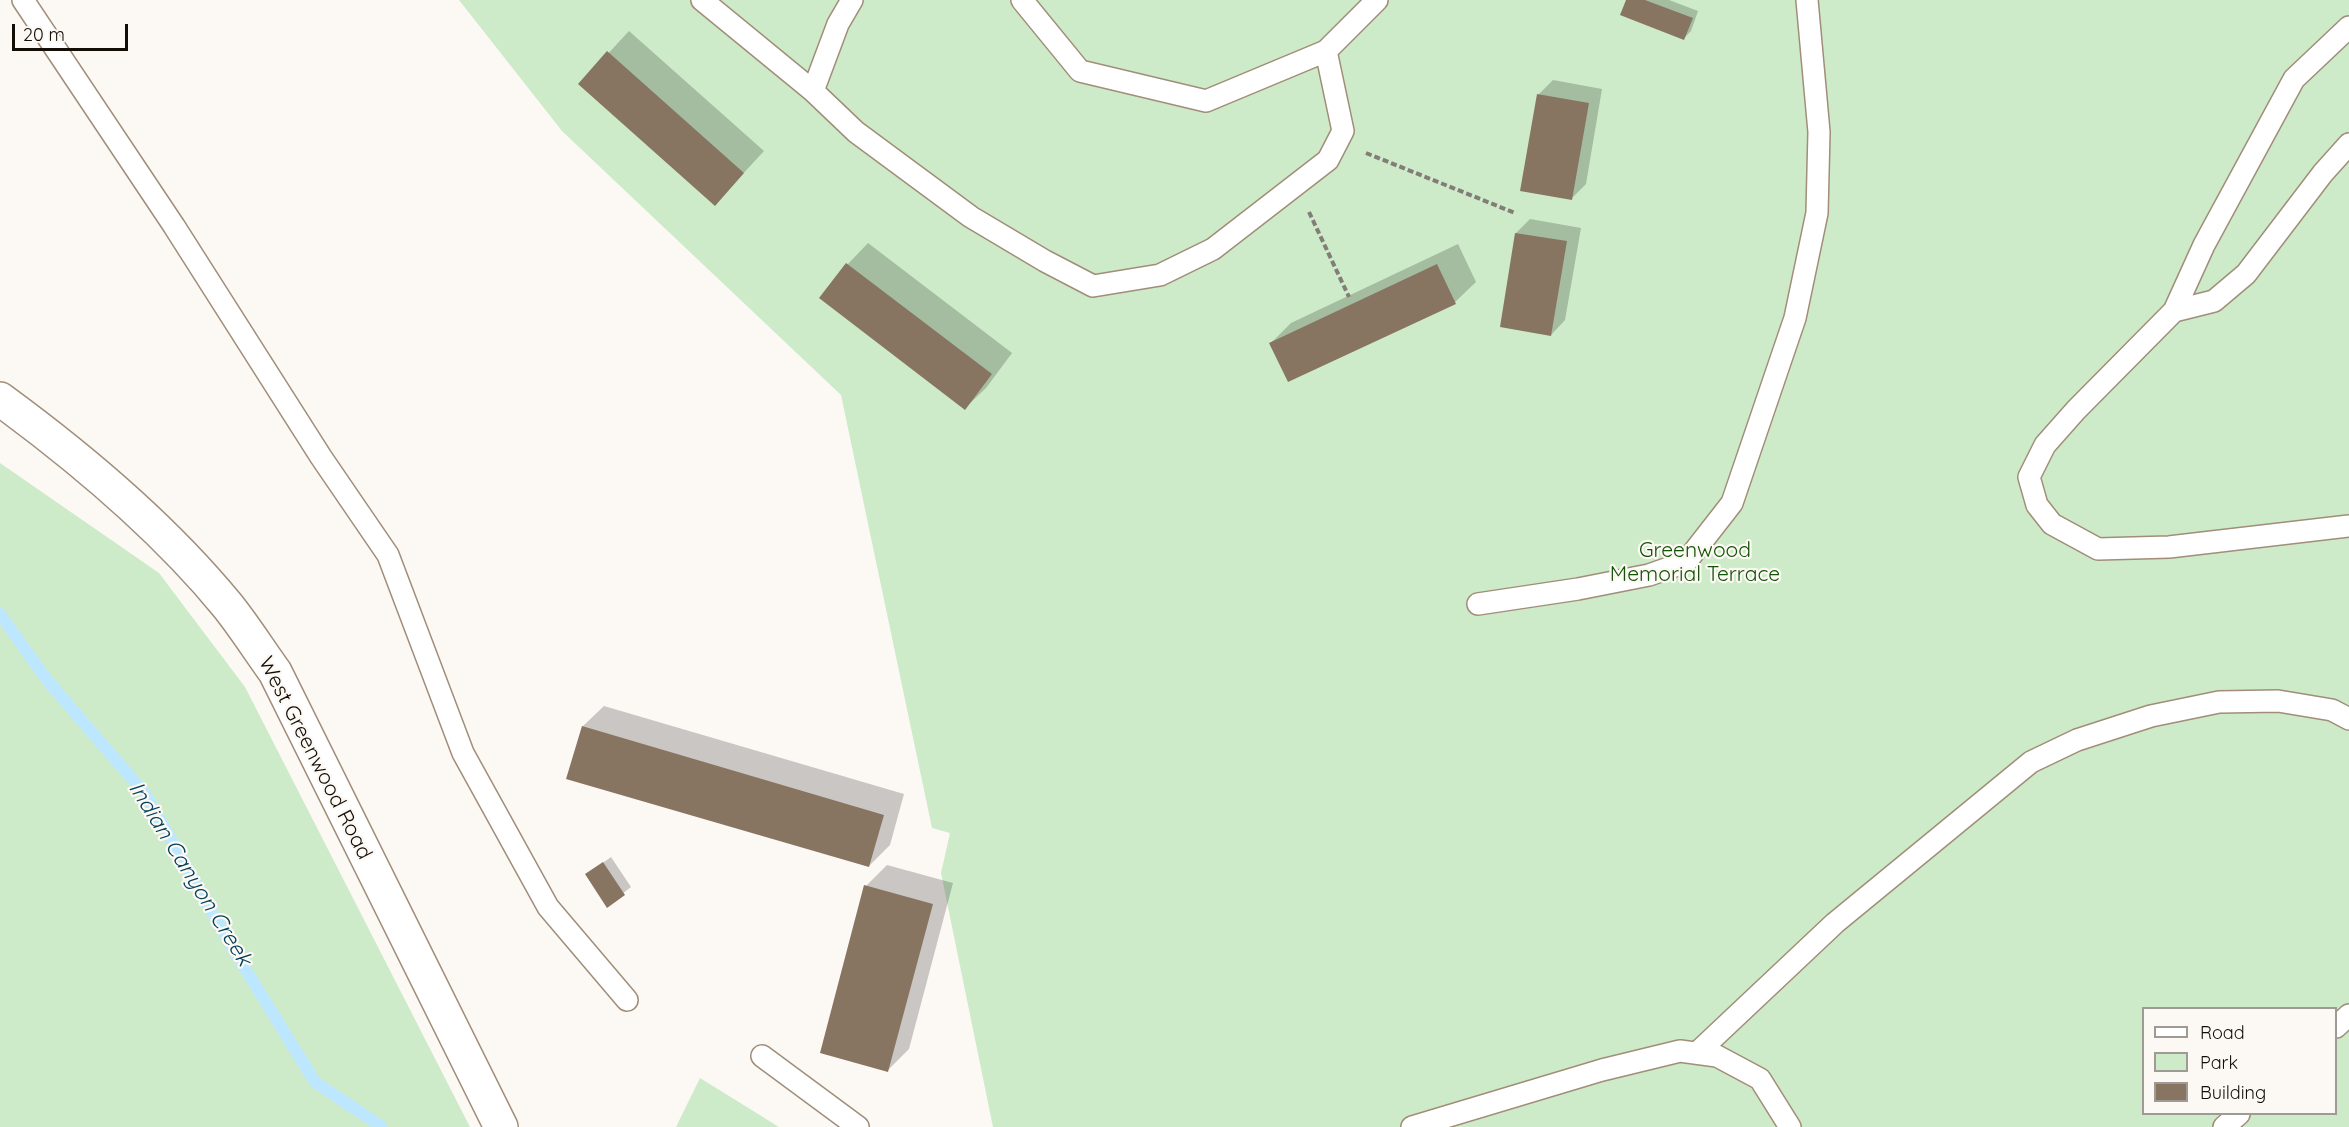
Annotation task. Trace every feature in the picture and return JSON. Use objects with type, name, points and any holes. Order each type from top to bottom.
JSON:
[{"type":"street","name":"West Greenwood Road","points":[[0,399],[66,448],[173,545],[227,606],[275,672],[501,1127]]},
{"type":"lane","points":[[23,0],[174,226],[321,457],[388,555],[463,753],[548,907],[627,1000]]},
{"type":"lane","points":[[702,0],[813,91],[856,132],[971,217],[1045,261],[1093,286],[1160,275],[1214,249],[1328,160],[1343,131],[1326,51]]},
{"type":"lane","points":[[813,91],[838,24],[852,0]]},
{"type":"lane","points":[[1022,0],[1080,71],[1206,101],[1326,51],[1377,0]]},
{"type":"lane","points":[[1478,604],[1578,589],[1649,575],[1686,562],[1732,503],[1795,318],[1818,213],[1819,132],[1807,0]]},
{"type":"lane","points":[[2349,27],[2294,79],[2204,244],[2174,311],[2076,410],[2045,445],[2029,477],[2037,505],[2052,524],[2098,549],[2169,547],[2349,526]]},
{"type":"lane","points":[[2174,311],[2214,301],[2247,274],[2323,173],[2349,144]]},
{"type":"lane","points":[[1696,1053],[1835,923],[2031,762],[2078,740],[2151,716],[2219,702],[2278,701],[2332,710],[2349,719]]},
{"type":"lane","points":[[2337,1026],[2349,1015]]},
{"type":"lane","points":[[1412,1127],[1602,1070],[1680,1051],[1717,1056],[1760,1079],[1790,1127]]},
{"type":"lane","points":[[762,1056],[858,1127]]},
{"type":"lane","points":[[2224,1127],[2237,1115]]},
{"type":"path","points":[[1338,141],[1515,213]]},
{"type":"path","points":[[1296,184],[1349,297]]},
{"type":"green space","name":"Greenwood Memorial Terrace","points":[[459,0],[2349,0],[2349,1127],[993,1127],[941,873],[950,833],[932,828],[841,395],[562,131]]},
{"type":"green space","points":[[0,463],[159,573],[245,687],[470,1127],[0,1127]]},
{"type":"green space","points":[[700,1078],[779,1127],[676,1127]]},
{"type":"building","points":[[1626,0],[1645,0],[1693,18],[1684,40],[1620,15]]},
{"type":"building","points":[[607,51],[744,173],[715,206],[578,84]]},
{"type":"building","points":[[1537,94],[1589,103],[1572,200],[1520,191]]},
{"type":"building","points":[[1515,233],[1567,241],[1551,336],[1500,327]]},
{"type":"building","points":[[846,263],[992,374],[965,410],[819,298]]},
{"type":"building","points":[[1437,264],[1456,304],[1288,382],[1269,343]]},
{"type":"building","points":[[582,726],[884,815],[869,867],[566,779]]},
{"type":"building","points":[[603,862],[625,895],[607,908],[585,874]]},
{"type":"building","points":[[864,885],[933,904],[888,1072],[820,1053]]},
{"type":"waterway","name":"Indian Canyon Creek","points":[[0,614],[47,680],[146,795],[233,949],[315,1082],[382,1127]]}]
